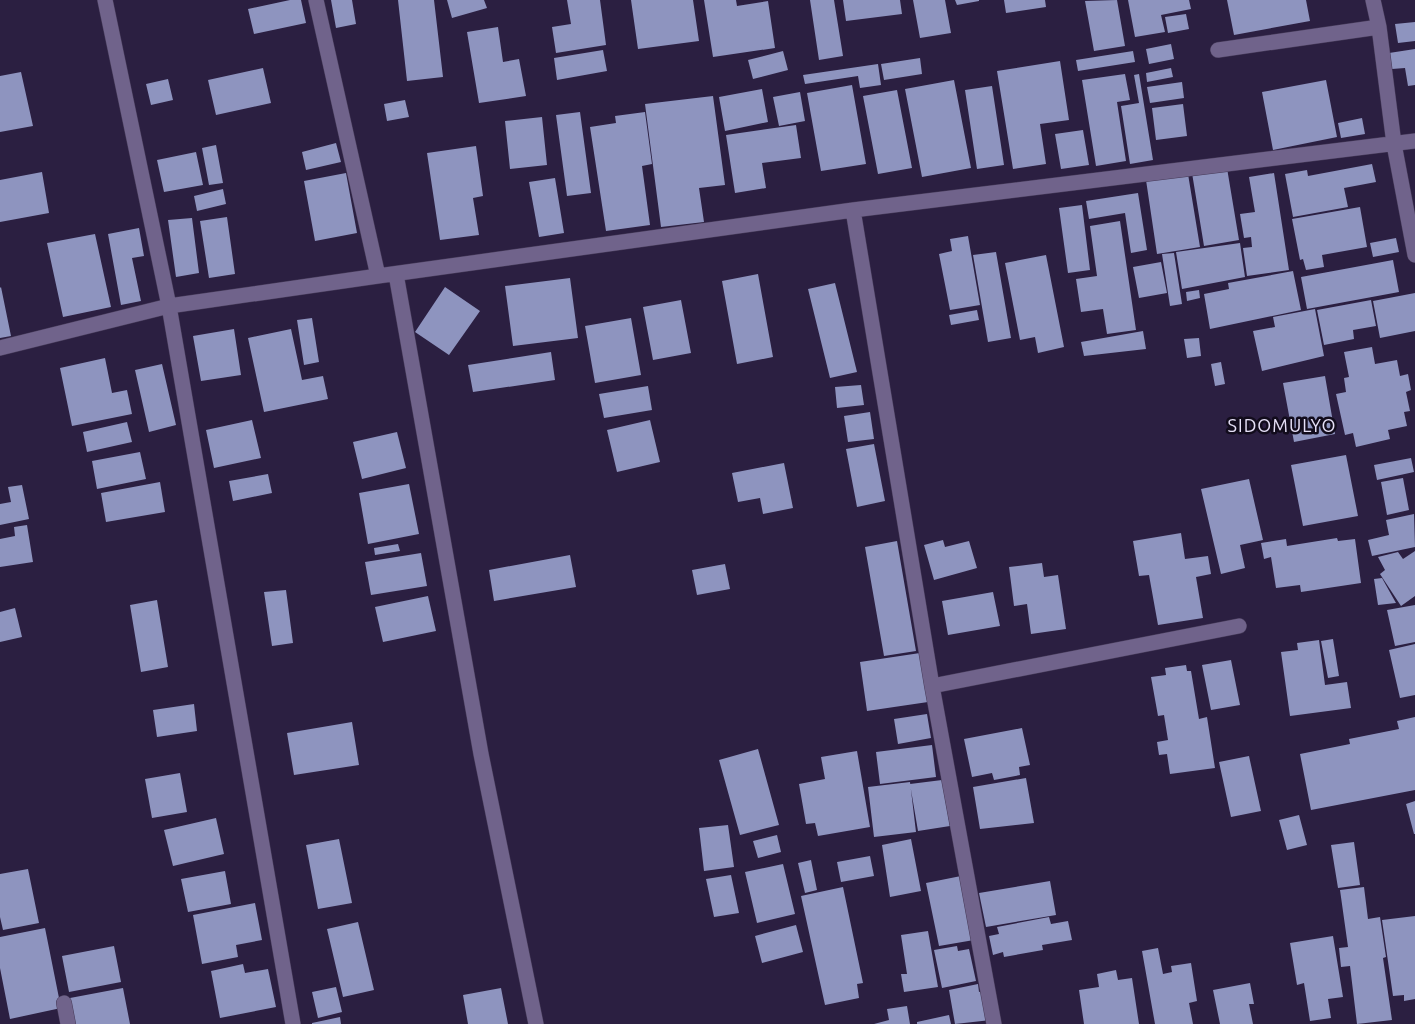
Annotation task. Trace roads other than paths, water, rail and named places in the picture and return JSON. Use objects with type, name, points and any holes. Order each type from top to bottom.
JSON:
[{"type":"street","points":[[106,0],[169,306],[293,1024]]},
{"type":"street","points":[[316,0],[378,276]]},
{"type":"street","points":[[1373,0],[1379,27],[1394,144],[1415,255]]},
{"type":"street","points":[[1218,50],[1379,27]]},
{"type":"street","points":[[0,348],[169,306],[853,210],[1415,141]]},
{"type":"street","points":[[853,210],[932,686],[994,1024]]},
{"type":"street","points":[[396,274],[481,754],[536,1024]]},
{"type":"street","points":[[932,686],[1240,626]]},
{"type":"street","points":[[64,1003],[68,1024]]},
{"type":"district","name":"SIDOMULYO","points":[[1282,425]]}]
